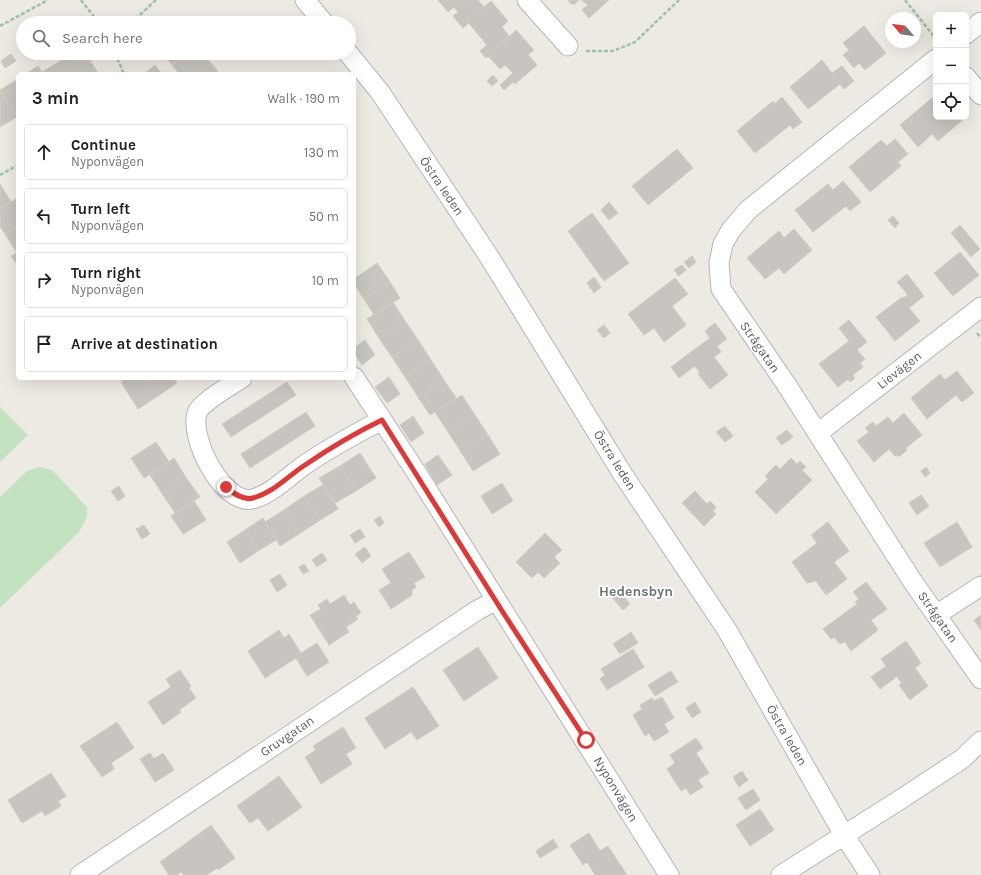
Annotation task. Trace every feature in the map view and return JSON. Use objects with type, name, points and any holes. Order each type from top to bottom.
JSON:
[{"type":"street","points":[[306,0],[319,16]]},
{"type":"street","points":[[527,0],[568,46]]},
{"type":"street","points":[[969,32],[981,22]]},
{"type":"street","name":"Östra leden","points":[[354,60],[380,92],[490,258],[622,473],[727,630],[844,835],[870,875]]},
{"type":"street","name":"Strågatan","points":[[933,61],[748,210],[731,230],[723,244],[719,263],[721,289],[818,433],[936,614],[981,679]]},
{"type":"street","points":[[969,81],[981,95]]},
{"type":"street","name":"Lievägen","points":[[818,433],[981,307]]},
{"type":"street","points":[[239,380],[208,400],[197,412],[195,427],[201,450],[214,471],[226,487],[238,496],[252,499],[272,489],[349,437],[382,420]]},
{"type":"street","name":"Nyponvägen","points":[[356,380],[586,740],[669,875]]},
{"type":"street","points":[[936,614],[981,586]]},
{"type":"street","name":"Gruvgatan","points":[[80,875],[463,620],[496,600]]},
{"type":"street","points":[[781,875],[962,759],[981,741]]},
{"type":"path","points":[[18,16],[48,0]]},
{"type":"path","points":[[81,0],[94,16]]},
{"type":"path","points":[[139,16],[156,0]]},
{"type":"path","points":[[568,46],[589,52],[613,51],[635,42],[679,0]]},
{"type":"path","points":[[905,0],[933,35]]},
{"type":"path","points":[[0,26],[16,17]]},
{"type":"path","points":[[118,60],[123,72]]},
{"type":"path","points":[[0,175],[16,166]]},
{"type":"green space","points":[[0,407],[28,435],[0,462]]},
{"type":"green space","points":[[39,467],[52,470],[87,507],[87,517],[79,532],[0,608],[0,497],[27,471]]},
{"type":"building","points":[[438,0],[478,0],[484,7],[467,21],[469,23],[463,28],[453,16],[458,12],[454,7],[448,12]]},
{"type":"building","points":[[568,0],[579,0],[575,4],[571,4]]},
{"type":"building","points":[[581,0],[609,0],[589,18],[582,10],[588,5]]},
{"type":"building","points":[[491,1],[508,21],[502,27],[509,36],[486,58],[480,51],[487,45],[467,21]]},
{"type":"building","points":[[864,26],[886,53],[865,70],[859,63],[854,68],[843,55],[849,50],[843,43]]},
{"type":"building","points":[[516,30],[534,50],[528,55],[537,65],[515,84],[513,82],[504,90],[500,85],[513,73],[505,65],[500,69],[488,56]]},
{"type":"building","points":[[11,54],[16,61],[5,68],[1,61]]},
{"type":"building","points":[[62,60],[90,60],[97,72],[70,72]]},
{"type":"building","points":[[62,60],[70,72],[42,72]]},
{"type":"building","points":[[168,60],[178,60],[172,65]]},
{"type":"building","points":[[178,60],[208,60],[211,63],[200,72],[177,72],[172,65]]},
{"type":"building","points":[[822,60],[832,73],[842,66],[854,81],[844,89],[840,84],[808,109],[790,87]]},
{"type":"building","points":[[211,63],[218,72],[200,72]]},
{"type":"building","points":[[155,65],[160,72],[146,72]]},
{"type":"building","points":[[38,66],[42,72],[29,72]]},
{"type":"building","points":[[493,75],[498,81],[492,86],[487,81]]},
{"type":"building","points":[[16,80],[16,115],[0,90]]},
{"type":"building","points":[[0,90],[16,118],[0,127]]},
{"type":"building","points":[[782,97],[802,122],[793,129],[790,125],[755,153],[737,131],[773,101],[774,104]]},
{"type":"building","points":[[932,98],[933,120],[962,120],[938,141],[932,134],[918,147],[900,125]]},
{"type":"building","points":[[895,139],[908,154],[898,162],[901,166],[870,192],[849,167],[881,140],[887,146]]},
{"type":"building","points":[[677,149],[693,168],[648,205],[632,186]]},
{"type":"building","points":[[843,181],[861,202],[850,211],[846,206],[813,232],[795,210],[828,184],[833,190]]},
{"type":"building","points":[[0,184],[11,202],[0,209]]},
{"type":"building","points":[[16,199],[16,226],[5,234],[0,226],[0,209]]},
{"type":"building","points":[[609,202],[618,213],[609,220],[601,210]]},
{"type":"building","points":[[592,213],[629,263],[604,281],[568,231]]},
{"type":"building","points":[[893,216],[899,223],[895,228],[888,220]]},
{"type":"building","points":[[960,225],[980,249],[971,257],[951,233]]},
{"type":"building","points":[[16,226],[16,251],[5,234]]},
{"type":"building","points":[[794,229],[812,250],[784,274],[779,268],[765,279],[747,258],[779,231],[784,238]]},
{"type":"building","points":[[960,252],[979,275],[953,296],[934,273]]},
{"type":"building","points":[[16,253],[16,263],[11,256]]},
{"type":"building","points":[[692,256],[696,262],[689,268],[684,262]]},
{"type":"building","points":[[377,263],[390,282],[364,299],[356,287],[356,278]]},
{"type":"building","points":[[682,265],[686,270],[679,276],[674,270]]},
{"type":"building","points":[[907,274],[924,296],[909,308],[920,321],[895,341],[876,317],[902,297],[903,298],[908,295],[897,282]]},
{"type":"building","points":[[594,277],[601,287],[594,293],[587,283]]},
{"type":"building","points":[[675,278],[688,294],[672,306],[686,325],[664,342],[654,328],[644,335],[628,314]]},
{"type":"building","points":[[390,282],[400,298],[374,315],[364,299]]},
{"type":"building","points":[[393,302],[405,321],[379,338],[367,319]]},
{"type":"building","points":[[849,320],[867,342],[857,350],[865,359],[860,363],[863,367],[853,375],[855,378],[850,382],[848,379],[838,387],[819,364],[849,341],[839,328]]},
{"type":"building","points":[[405,321],[418,340],[392,357],[379,338]]},
{"type":"building","points":[[715,323],[727,339],[717,346],[721,352],[714,357],[728,375],[710,389],[698,374],[700,373],[695,366],[679,378],[671,367],[710,338],[705,331]]},
{"type":"building","points":[[604,325],[610,333],[604,338],[597,330]]},
{"type":"building","points":[[365,340],[375,355],[362,365],[356,356],[356,347]]},
{"type":"building","points":[[418,340],[431,360],[405,377],[392,357]]},
{"type":"building","points":[[431,360],[444,380],[418,397],[405,377]]},
{"type":"building","points":[[957,371],[974,393],[962,402],[956,395],[927,419],[911,398],[940,374],[945,380]]},
{"type":"building","points":[[389,377],[400,394],[387,403],[375,387]]},
{"type":"building","points":[[124,380],[148,380],[158,396],[138,409],[121,382]]},
{"type":"building","points":[[148,380],[175,380],[177,383],[158,396]]},
{"type":"building","points":[[444,380],[456,398],[430,415],[418,397]]},
{"type":"building","points":[[287,382],[296,395],[231,437],[222,424]]},
{"type":"building","points":[[462,395],[475,415],[448,432],[435,412]]},
{"type":"building","points":[[306,412],[315,426],[250,468],[241,454]]},
{"type":"building","points":[[904,413],[922,435],[907,447],[906,451],[900,456],[895,456],[889,449],[874,462],[857,441],[869,432],[865,428],[873,422],[876,426],[888,417],[893,423]]},
{"type":"building","points":[[475,415],[488,435],[461,452],[448,432]]},
{"type":"building","points":[[413,416],[424,433],[411,442],[400,425]]},
{"type":"building","points":[[725,426],[733,436],[725,442],[716,432]]},
{"type":"building","points":[[787,430],[793,437],[782,445],[776,438]]},
{"type":"building","points":[[488,435],[500,454],[473,471],[461,452]]},
{"type":"building","points":[[156,442],[169,462],[144,478],[131,458]]},
{"type":"building","points":[[360,453],[376,478],[356,491],[340,466]]},
{"type":"building","points":[[438,455],[452,475],[437,485],[425,464]]},
{"type":"building","points":[[174,458],[187,479],[163,495],[150,475]]},
{"type":"building","points":[[791,458],[797,464],[800,461],[806,467],[802,470],[812,480],[776,514],[755,492],[768,479],[765,476],[776,465],[780,469]]},
{"type":"building","points":[[340,466],[356,491],[335,503],[319,478]]},
{"type":"building","points":[[926,467],[930,473],[925,477],[921,471]]},
{"type":"building","points":[[187,479],[200,497],[175,513],[163,495]]},
{"type":"building","points":[[502,483],[513,501],[492,514],[481,496]]},
{"type":"building","points":[[323,485],[338,509],[320,520],[304,496]]},
{"type":"building","points":[[119,486],[125,496],[118,501],[111,491]]},
{"type":"building","points":[[695,491],[707,504],[710,501],[716,507],[713,511],[716,514],[704,526],[682,503]]},
{"type":"building","points":[[921,495],[929,506],[917,515],[909,503]]},
{"type":"building","points":[[304,496],[320,520],[299,534],[284,510]]},
{"type":"building","points":[[194,501],[206,520],[183,534],[171,516]]},
{"type":"building","points":[[284,510],[299,534],[280,546],[265,522]]},
{"type":"building","points":[[380,516],[384,523],[379,527],[374,520]]},
{"type":"building","points":[[263,518],[276,540],[258,551],[245,530]]},
{"type":"building","points":[[828,522],[849,551],[834,562],[847,579],[826,595],[816,581],[807,583],[792,562],[817,543],[811,535]]},
{"type":"building","points":[[957,522],[972,547],[940,567],[924,543]]},
{"type":"building","points":[[144,525],[150,534],[142,539],[136,529]]},
{"type":"building","points":[[360,529],[365,537],[355,543],[350,535]]},
{"type":"building","points":[[245,530],[258,551],[240,563],[227,542]]},
{"type":"building","points":[[545,533],[562,550],[554,557],[560,563],[544,578],[538,572],[532,578],[516,562]]},
{"type":"building","points":[[365,547],[371,556],[362,563],[355,554]]},
{"type":"building","points":[[409,552],[425,577],[414,583],[416,587],[412,590],[412,595],[391,609],[379,590],[391,583],[382,569]]},
{"type":"building","points":[[322,553],[327,560],[317,567],[312,560]]},
{"type":"building","points":[[304,564],[309,571],[303,574],[299,567]]},
{"type":"building","points":[[280,574],[287,585],[277,592],[270,580]]},
{"type":"building","points":[[866,582],[887,609],[871,620],[878,630],[851,651],[845,642],[840,644],[834,637],[831,639],[823,629],[857,604],[855,602],[859,599],[853,592]]},
{"type":"building","points":[[618,590],[630,604],[623,610],[611,596]]},
{"type":"building","points":[[344,595],[350,605],[354,602],[361,613],[356,616],[358,619],[346,627],[349,632],[329,645],[310,615],[321,609],[318,605],[327,599],[330,604]]},
{"type":"building","points":[[981,615],[981,630],[974,620]]},
{"type":"building","points":[[279,630],[284,638],[289,634],[301,653],[317,643],[329,662],[307,676],[296,658],[265,678],[248,651]]},
{"type":"building","points":[[631,632],[638,643],[620,654],[613,644]]},
{"type":"building","points":[[906,641],[921,663],[915,668],[928,686],[910,700],[899,685],[902,683],[896,676],[880,689],[871,677],[886,666],[881,659]]},
{"type":"building","points":[[478,647],[498,678],[464,701],[443,670]]},
{"type":"building","points":[[633,649],[644,667],[607,690],[600,679],[605,675],[601,669]]},
{"type":"building","points":[[180,670],[191,686],[189,688],[196,698],[179,710],[181,712],[163,725],[148,702],[171,687],[166,679]]},
{"type":"building","points":[[671,671],[678,682],[655,696],[648,685]]},
{"type":"building","points":[[413,687],[439,726],[417,740],[411,732],[385,749],[365,718]]},
{"type":"building","points":[[662,697],[674,718],[664,724],[669,732],[654,741],[649,733],[645,736],[633,715],[642,709],[640,705],[652,698],[654,701]]},
{"type":"building","points":[[695,702],[701,712],[692,718],[686,708]]},
{"type":"building","points":[[117,722],[134,748],[111,763],[114,769],[102,777],[80,746]]},
{"type":"building","points":[[343,727],[356,748],[346,754],[352,764],[321,784],[305,757],[316,750],[313,746]]},
{"type":"building","points":[[696,738],[703,748],[696,753],[709,773],[698,780],[703,787],[690,795],[686,788],[681,791],[667,769],[675,763],[670,755]]},
{"type":"building","points":[[150,753],[154,759],[163,753],[174,770],[155,782],[140,759]]},
{"type":"building","points":[[742,771],[748,780],[739,787],[733,777]]},
{"type":"building","points":[[51,773],[66,796],[58,801],[61,806],[45,816],[42,811],[22,823],[8,800]]},
{"type":"building","points":[[279,776],[302,807],[268,831],[258,818],[250,823],[237,806]]},
{"type":"building","points":[[753,789],[760,800],[746,810],[738,798]]},
{"type":"building","points":[[760,809],[774,830],[750,846],[736,825]]},
{"type":"building","points":[[211,825],[235,858],[218,870],[217,868],[207,875],[184,875],[181,872],[177,875],[169,875],[160,862]]},
{"type":"building","points":[[589,833],[600,851],[608,846],[627,875],[595,875],[587,862],[583,865],[570,845]]},
{"type":"building","points":[[553,839],[558,847],[540,858],[536,851]]},
{"type":"district","name":"Hedensbyn","points":[[636,591]]},
{"type":"route","points":[[226,487],[238,496],[252,499],[272,489],[349,437],[382,420],[504,614],[586,740]]}]
